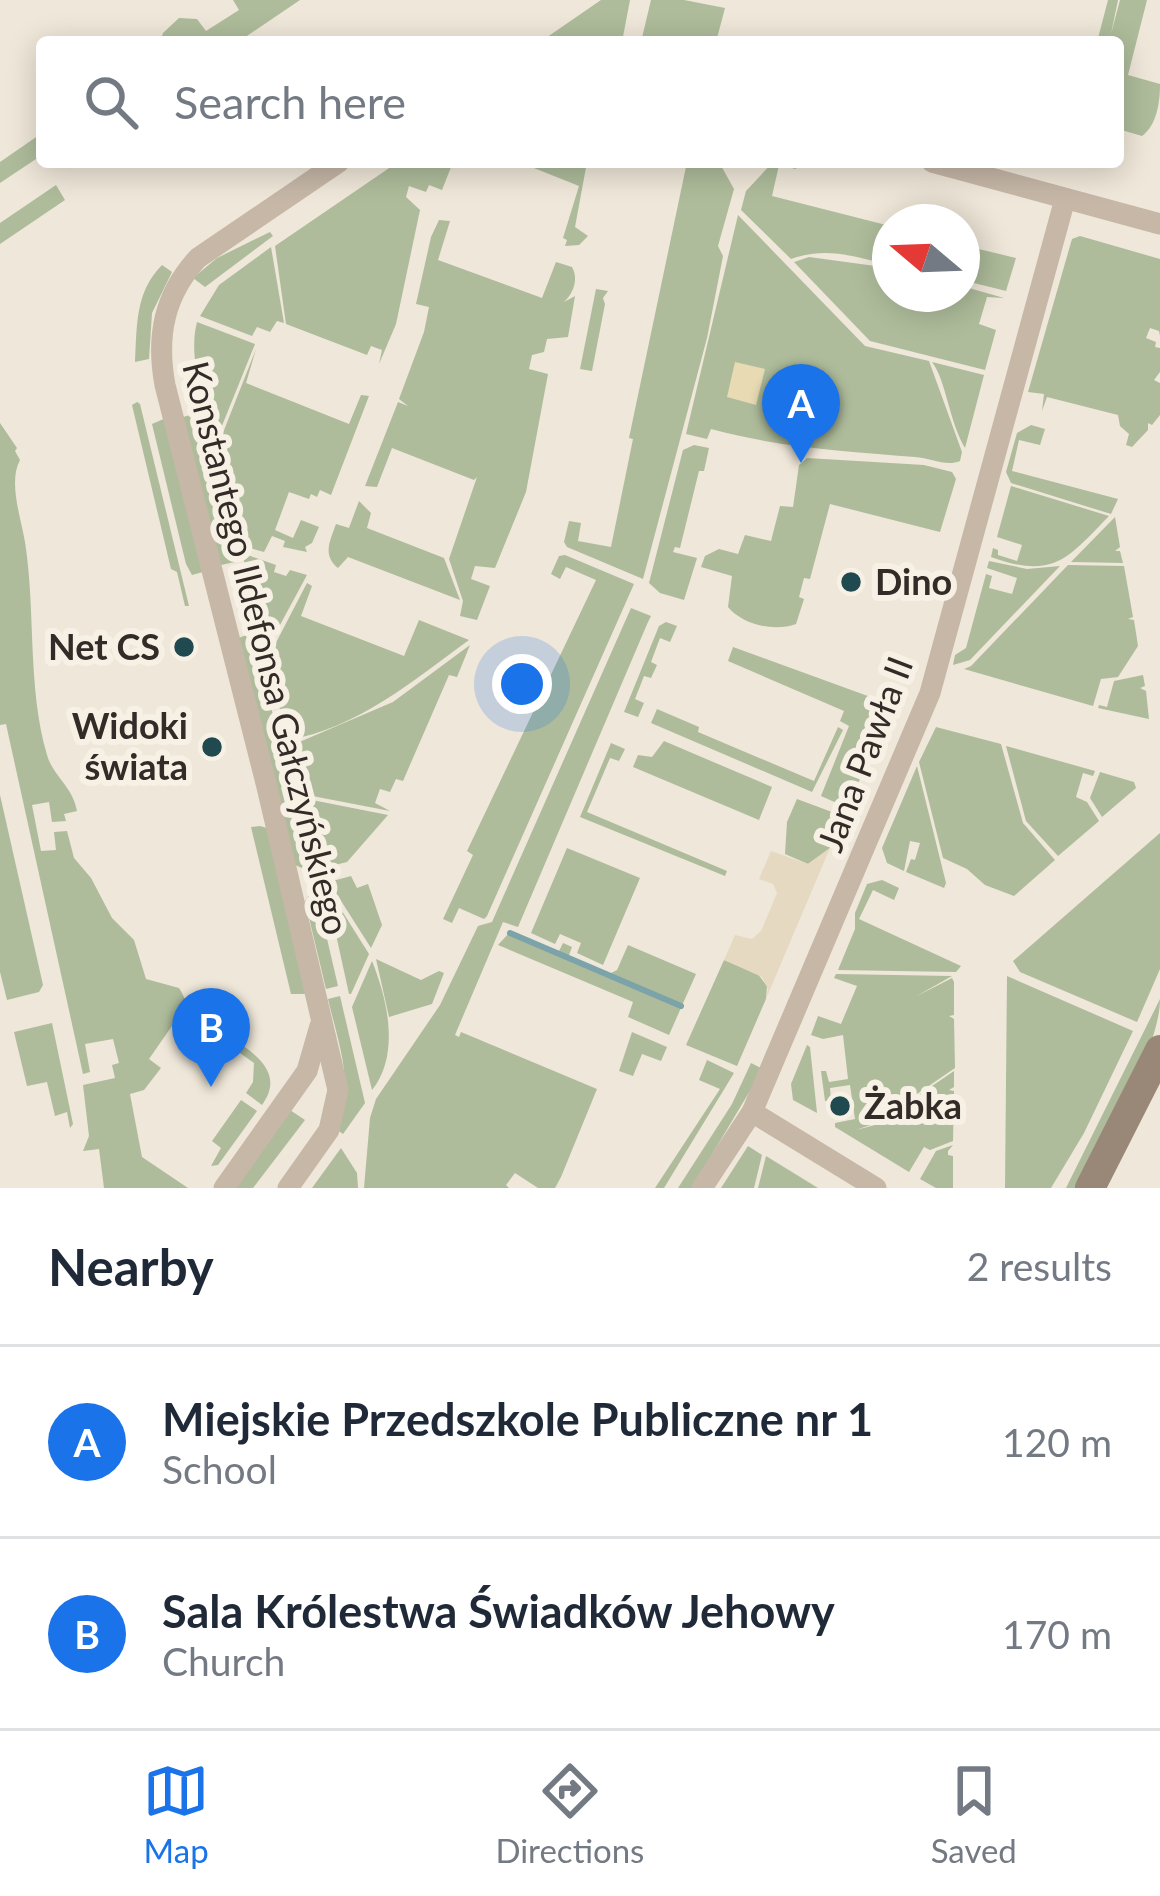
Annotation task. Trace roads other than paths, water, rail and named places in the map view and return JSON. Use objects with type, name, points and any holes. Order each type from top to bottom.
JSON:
[{"type":"street","name":"Konstantego Ildefonsa Gałczyńskiego","points":[[288,1188],[329,1130],[338,1090],[165,386],[161,341],[163,316],[182,275],[199,258],[330,168]]},
{"type":"street","points":[[954,168],[1160,224]]},
{"type":"street","name":"Jana Pawła II","points":[[702,1188],[752,1112],[930,693],[1065,199]]},
{"type":"street","name":"Konstantego Ildefonsa Gałczyńskiego","points":[[224,1188],[307,1070],[318,1041],[320,1018]]},
{"type":"street","points":[[1090,1188],[1160,1050]]},
{"type":"street","points":[[752,1112],[876,1188]]},
{"type":"waterway","points":[[510,933],[681,1006]]},
{"type":"place","name":"Miejskie Przedszkole Publiczne nr 1","points":[[801,463]]},
{"type":"place","name":"Dino","points":[[851,582]]},
{"type":"place","name":"Net CS","points":[[184,647]]},
{"type":"place","name":"Widoki świata","points":[[212,747]]},
{"type":"place","name":"Sala Królestwa Świadków Jehowy","points":[[211,1087]]},
{"type":"place","name":"Żabka","points":[[840,1106]]}]
